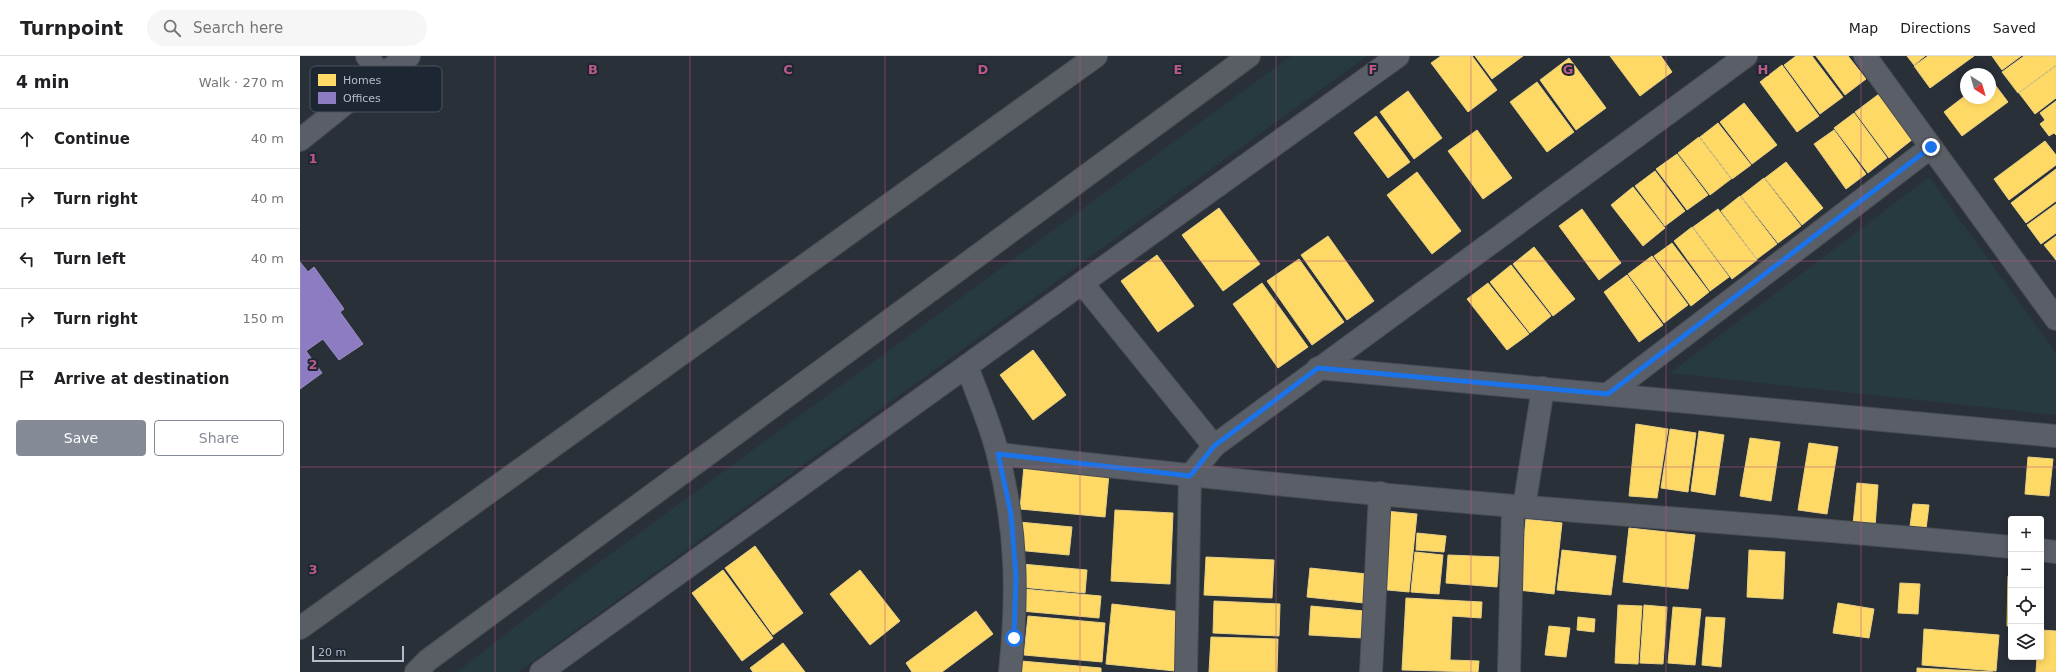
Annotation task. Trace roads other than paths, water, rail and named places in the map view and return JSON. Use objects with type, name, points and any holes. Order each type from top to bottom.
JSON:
[{"type":"street","points":[[367,56],[375,66]]},
{"type":"street","points":[[395,66],[409,56]]},
{"type":"street","points":[[300,628],[1096,56]]},
{"type":"street","points":[[416,672],[428,660],[1249,56]]},
{"type":"street","points":[[541,672],[1398,56]]},
{"type":"street","points":[[1186,672],[1190,476],[1214,446],[1318,368],[1746,56]]},
{"type":"street","points":[[1865,56],[2056,319]]},
{"type":"street","points":[[300,140],[335,112]]},
{"type":"street","points":[[1608,394],[1931,147]]},
{"type":"street","points":[[1082,283],[1214,446]]},
{"type":"street","points":[[967,366],[998,454],[1011,514],[1016,575],[1010,672]]},
{"type":"street","points":[[1318,368],[2056,436]]},
{"type":"street","points":[[1509,672],[1518,506],[1543,388]]},
{"type":"street","points":[[998,454],[1190,476],[1518,506],[1890,535],[2008,547]]},
{"type":"street","points":[[1371,672],[1380,493]]},
{"type":"street","points":[[2044,550],[2056,552]]}]
